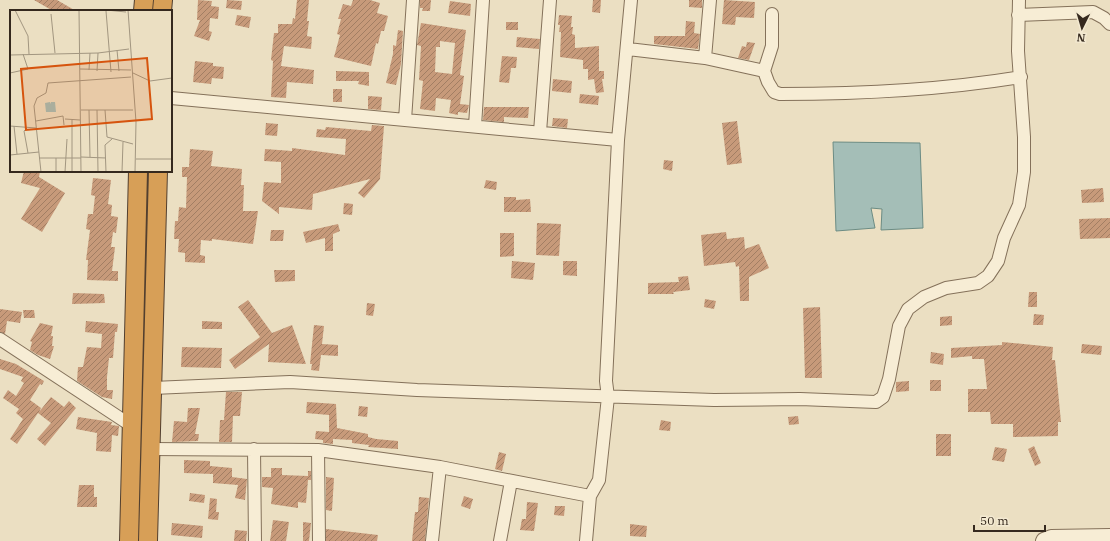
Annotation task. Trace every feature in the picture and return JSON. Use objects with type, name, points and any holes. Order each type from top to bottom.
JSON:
[{"type":"highway","points":[[143,10],[144,0]]},
{"type":"highway","points":[[162,10],[163,0]]},
{"type":"highway","points":[[129,541],[138,172]]},
{"type":"highway","points":[[148,541],[158,172]]},
{"type":"street","points":[[405,120],[414,0]]},
{"type":"street","points":[[475,126],[483,0]]},
{"type":"street","points":[[540,132],[550,0]]},
{"type":"street","points":[[586,541],[590,496],[600,480],[608,397],[606,380],[618,140],[628,49],[631,0]]},
{"type":"street","points":[[705,58],[710,0]]},
{"type":"street","points":[[153,388],[290,382],[417,390],[608,397],[714,400],[800,398],[876,402],[883,397],[889,379],[899,326],[908,309],[924,297],[946,288],[978,283],[988,276],[998,260],[1004,238],[1019,204],[1024,172],[1024,137],[1018,15],[1019,0]]},
{"type":"street","points":[[1018,15],[1093,12],[1108,19]]},
{"type":"street","points":[[772,14],[772,46],[764,71],[774,92],[780,94],[836,94],[973,85],[1021,78]]},
{"type":"street","points":[[628,49],[705,58],[764,71]]},
{"type":"street","points":[[172,98],[618,140]]},
{"type":"street","points":[[0,339],[132,426]]},
{"type":"street","points":[[150,449],[318,450],[440,467],[590,496]]},
{"type":"street","points":[[254,449],[255,541]]},
{"type":"street","points":[[318,450],[319,541]]},
{"type":"street","points":[[432,541],[440,467]]},
{"type":"street","points":[[500,541],[511,480]]},
{"type":"street","points":[[1042,541],[1043,539],[1051,536],[1110,536]]},
{"type":"water","points":[[833,142],[920,143],[923,228],[881,230],[882,209],[871,208],[875,228],[836,231]]},
{"type":"building","points":[[34,0],[57,0],[74,10],[51,10]]},
{"type":"building","points":[[198,0],[212,1],[211,6],[219,7],[218,19],[210,18],[209,31],[212,32],[209,41],[194,36],[200,20],[197,20]]},
{"type":"building","points":[[227,0],[242,1],[241,10],[226,8]]},
{"type":"building","points":[[297,0],[309,0],[307,36],[312,37],[311,49],[284,46],[281,66],[314,70],[313,84],[287,82],[286,98],[271,97],[273,61],[271,60],[274,33],[278,33],[278,24],[292,24],[293,18],[295,19]]},
{"type":"building","points":[[353,0],[370,0],[380,3],[377,13],[388,16],[384,31],[381,31],[378,44],[376,43],[371,66],[334,57],[340,35],[337,34],[341,19],[338,19],[343,4],[351,6]]},
{"type":"building","points":[[420,0],[431,0],[430,11],[422,11],[423,8],[420,8]]},
{"type":"building","points":[[593,0],[601,0],[600,13],[592,12]]},
{"type":"building","points":[[689,0],[702,0],[702,8],[689,7]]},
{"type":"building","points":[[724,0],[755,2],[754,18],[736,17],[735,25],[722,24]]},
{"type":"building","points":[[450,1],[471,4],[470,16],[448,13]]},
{"type":"building","points":[[237,15],[251,17],[249,28],[235,25]]},
{"type":"building","points":[[559,15],[572,16],[571,27],[573,27],[572,34],[575,35],[575,48],[599,46],[599,71],[604,71],[604,79],[602,79],[604,92],[596,93],[594,79],[588,80],[588,69],[583,69],[583,60],[560,57],[561,32],[559,32],[560,25],[558,25]]},
{"type":"building","points":[[686,21],[695,22],[694,33],[700,34],[698,49],[654,44],[654,36],[685,36]]},
{"type":"building","points":[[506,22],[518,22],[518,30],[506,30]]},
{"type":"building","points":[[421,23],[466,30],[460,75],[464,76],[460,104],[469,105],[467,113],[458,112],[458,115],[449,113],[451,100],[436,98],[435,111],[420,109],[423,81],[419,80],[421,46],[417,45]],"holes":[[[440,41],[455,43],[452,74],[435,72],[436,47],[440,47]]]},
{"type":"building","points":[[398,30],[403,31],[401,64],[396,85],[386,83],[393,54],[393,45],[396,46]]},
{"type":"building","points":[[517,37],[540,39],[539,49],[516,47]]},
{"type":"building","points":[[747,42],[755,43],[749,60],[738,58],[742,46],[746,47]]},
{"type":"building","points":[[502,56],[517,57],[516,68],[511,68],[509,83],[499,82]]},
{"type":"building","points":[[195,61],[213,63],[213,66],[224,67],[223,79],[212,78],[211,84],[193,82]]},
{"type":"building","points":[[336,71],[369,72],[369,86],[358,84],[359,81],[336,81]]},
{"type":"building","points":[[553,79],[572,81],[571,93],[552,91]]},
{"type":"building","points":[[333,89],[342,89],[342,102],[333,102]]},
{"type":"building","points":[[580,94],[599,96],[598,105],[579,103]]},
{"type":"building","points":[[368,96],[382,97],[381,110],[368,109]]},
{"type":"building","points":[[484,107],[529,107],[528,118],[504,117],[504,122],[483,120]]},
{"type":"building","points":[[553,118],[568,119],[567,128],[552,126]]},
{"type":"building","points":[[737,121],[742,163],[727,165],[722,123]]},
{"type":"building","points":[[266,123],[278,124],[277,136],[265,135]]},
{"type":"building","points":[[372,125],[384,126],[380,179],[364,198],[358,193],[370,179],[313,194],[312,210],[279,207],[279,214],[262,201],[264,182],[281,183],[281,162],[264,161],[265,149],[292,151],[292,148],[345,155],[346,139],[316,137],[317,129],[325,130],[326,127],[371,131]]},
{"type":"building","points":[[190,149],[213,151],[211,166],[242,169],[241,185],[244,185],[243,211],[258,211],[253,244],[212,239],[212,241],[201,240],[200,255],[205,256],[205,263],[185,262],[185,253],[178,252],[179,239],[174,239],[175,221],[178,221],[179,207],[186,208],[187,177],[182,177],[182,167],[189,167]]},
{"type":"building","points":[[664,160],[673,161],[672,171],[663,169]]},
{"type":"building","points":[[24,172],[40,172],[39,177],[65,193],[42,232],[21,219],[40,188],[21,183]]},
{"type":"building","points":[[93,178],[111,180],[108,204],[112,205],[111,216],[118,217],[116,233],[113,232],[111,247],[115,247],[112,271],[118,271],[118,281],[87,280],[88,260],[86,260],[90,230],[86,229],[88,214],[93,214],[95,196],[91,195]]},
{"type":"building","points":[[486,180],[497,182],[496,190],[484,188]]},
{"type":"building","points":[[1103,188],[1104,202],[1082,203],[1081,190]]},
{"type":"building","points":[[504,197],[516,197],[516,200],[530,199],[531,212],[504,212]]},
{"type":"building","points":[[344,203],[353,204],[352,215],[343,214]]},
{"type":"building","points":[[1110,218],[1110,238],[1080,239],[1079,219]]},
{"type":"building","points":[[537,223],[561,224],[559,256],[536,255]]},
{"type":"building","points":[[338,224],[340,231],[333,234],[333,251],[325,251],[325,238],[306,243],[303,232]]},
{"type":"building","points":[[271,230],[284,230],[283,241],[270,241]]},
{"type":"building","points":[[726,232],[727,239],[744,237],[745,249],[759,244],[769,268],[749,277],[749,301],[740,301],[739,266],[736,267],[735,262],[704,266],[701,235]]},
{"type":"building","points":[[500,233],[514,233],[514,256],[500,257]]},
{"type":"building","points":[[512,261],[535,263],[533,280],[511,278]]},
{"type":"building","points":[[563,261],[577,261],[577,276],[563,275]]},
{"type":"building","points":[[274,270],[295,270],[295,281],[275,282]]},
{"type":"building","points":[[688,276],[690,290],[673,292],[674,294],[648,294],[648,283],[679,282],[678,277]]},
{"type":"building","points":[[1029,292],[1037,292],[1037,307],[1028,307]]},
{"type":"building","points":[[73,293],[104,294],[105,303],[72,304]]},
{"type":"building","points":[[705,299],[716,301],[714,309],[704,307]]},
{"type":"building","points":[[248,300],[272,333],[292,325],[306,364],[268,362],[269,344],[235,369],[229,360],[260,337],[238,307]]},
{"type":"building","points":[[367,303],[375,304],[373,316],[366,315]]},
{"type":"building","points":[[820,307],[822,378],[805,378],[803,308]]},
{"type":"building","points":[[0,309],[22,312],[20,323],[7,321],[5,334],[0,332]]},
{"type":"building","points":[[23,310],[34,310],[35,318],[24,318]]},
{"type":"building","points":[[1034,314],[1044,315],[1043,325],[1033,325]]},
{"type":"building","points":[[952,316],[952,325],[940,326],[940,317]]},
{"type":"building","points":[[86,321],[118,324],[117,332],[115,332],[113,358],[109,358],[107,377],[107,390],[113,390],[112,399],[102,397],[77,381],[78,367],[83,367],[87,347],[101,348],[102,334],[85,332]]},
{"type":"building","points":[[202,321],[222,322],[222,329],[202,329]]},
{"type":"building","points":[[40,323],[53,326],[51,336],[53,336],[52,346],[54,346],[50,359],[38,355],[30,350],[32,342],[30,341]]},
{"type":"building","points":[[314,325],[324,326],[322,344],[338,345],[338,356],[321,355],[319,371],[311,370],[312,364],[310,364]]},
{"type":"building","points":[[1002,342],[1053,347],[1052,360],[1055,360],[1061,422],[1058,422],[1058,436],[1013,437],[1013,424],[991,424],[990,412],[968,412],[968,389],[987,389],[984,359],[972,359],[972,356],[951,358],[951,348],[1002,345]]},
{"type":"building","points":[[1082,344],[1102,346],[1101,355],[1081,353]]},
{"type":"building","points":[[182,347],[222,348],[221,368],[181,367]]},
{"type":"building","points":[[931,352],[944,354],[943,365],[930,363]]},
{"type":"building","points":[[0,359],[16,364],[44,381],[42,385],[40,384],[30,400],[41,408],[39,412],[51,397],[64,407],[69,401],[76,408],[45,446],[37,439],[51,423],[38,413],[17,444],[10,439],[23,419],[16,413],[19,409],[3,398],[8,390],[16,396],[24,383],[21,381],[23,377],[0,369]]},
{"type":"building","points":[[930,380],[941,380],[941,391],[930,391]]},
{"type":"building","points":[[909,381],[909,391],[896,392],[896,382]]},
{"type":"building","points":[[226,392],[242,392],[240,416],[233,416],[232,442],[219,442],[220,420],[224,420]]},
{"type":"building","points":[[307,402],[336,404],[337,428],[368,434],[368,437],[376,439],[398,441],[398,449],[368,447],[369,445],[352,443],[352,440],[333,439],[333,444],[323,443],[323,440],[315,439],[316,431],[329,432],[329,415],[306,413]]},
{"type":"building","points":[[359,406],[368,407],[367,417],[358,416]]},
{"type":"building","points":[[188,408],[200,408],[195,434],[199,434],[198,441],[172,442],[174,421],[187,422]]},
{"type":"building","points":[[798,416],[799,424],[789,425],[788,417]]},
{"type":"building","points":[[78,417],[112,422],[111,425],[119,426],[118,436],[112,435],[111,452],[96,451],[97,433],[76,429]]},
{"type":"building","points":[[661,420],[671,422],[670,431],[659,430]]},
{"type":"building","points":[[936,434],[951,434],[951,456],[936,456]]},
{"type":"building","points":[[1034,446],[1041,463],[1035,466],[1028,449]]},
{"type":"building","points":[[995,447],[1007,449],[1004,462],[992,460]]},
{"type":"building","points":[[499,452],[506,454],[502,471],[495,469]]},
{"type":"building","points":[[184,460],[210,461],[210,466],[232,468],[232,477],[247,479],[245,500],[235,498],[238,485],[213,483],[213,474],[184,473]]},
{"type":"building","points":[[271,468],[282,468],[282,475],[308,476],[308,471],[311,471],[311,480],[308,480],[306,503],[298,502],[298,508],[271,504],[273,488],[262,487],[262,477],[271,477]]},
{"type":"building","points":[[326,477],[334,478],[332,511],[326,510]]},
{"type":"building","points":[[79,485],[94,485],[94,497],[97,497],[97,507],[77,507]]},
{"type":"building","points":[[190,493],[205,495],[204,503],[189,501]]},
{"type":"building","points":[[464,496],[473,499],[470,509],[461,506]]},
{"type":"building","points":[[419,497],[429,498],[425,541],[412,541],[415,512],[418,512]]},
{"type":"building","points":[[210,498],[217,499],[216,512],[219,512],[218,520],[208,519]]},
{"type":"building","points":[[527,502],[538,503],[534,531],[520,530],[522,519],[526,519]]},
{"type":"building","points":[[555,506],[565,506],[564,516],[554,515]]},
{"type":"building","points":[[273,520],[289,522],[286,541],[270,541]]},
{"type":"building","points":[[303,522],[311,523],[309,541],[303,541]]},
{"type":"building","points":[[172,523],[203,526],[202,538],[171,535]]},
{"type":"building","points":[[630,524],[647,526],[646,537],[630,536]]},
{"type":"building","points":[[326,529],[378,535],[377,541],[326,541]]},
{"type":"building","points":[[235,530],[247,531],[246,541],[234,541]]}]
